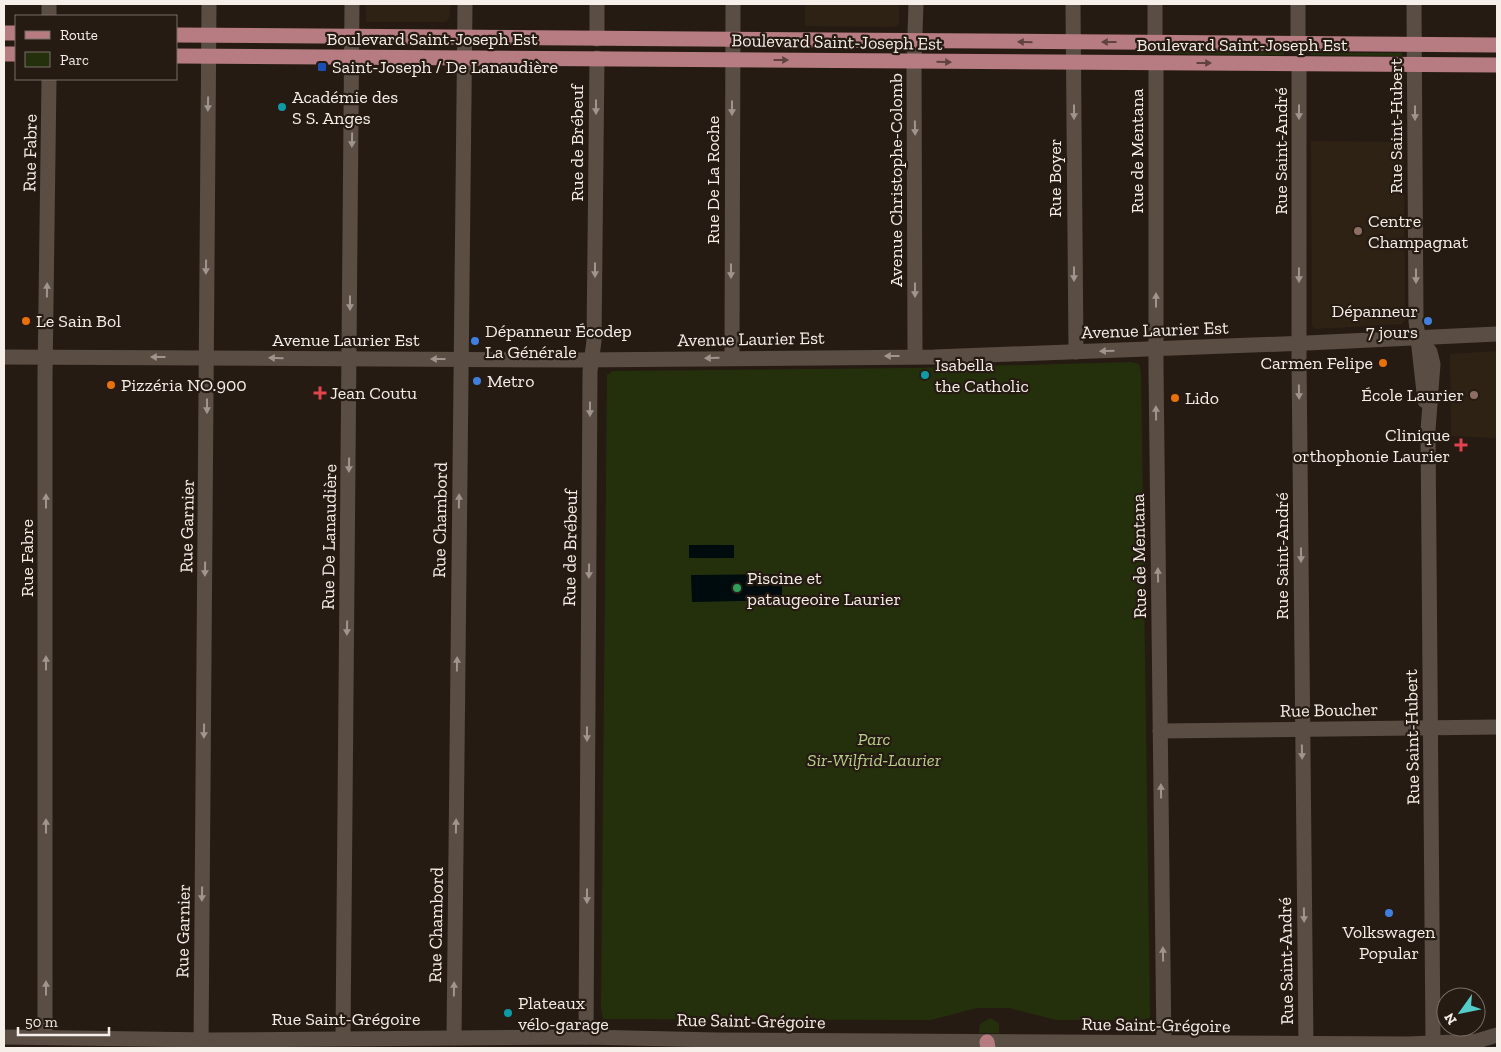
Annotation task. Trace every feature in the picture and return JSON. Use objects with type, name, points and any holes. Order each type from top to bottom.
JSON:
[{"type":"main road","name":"Boulevard Saint-Joseph Est","points":[[178,35],[464,39],[597,38],[1497,45]]},
{"type":"main road","name":"Boulevard Saint-Joseph Est","points":[[178,56],[1497,65]]},
{"type":"street","name":"Rue Garnier","points":[[201,1044],[209,4]]},
{"type":"street","name":"Rue De Lanaudière","points":[[343,1038],[352,4]]},
{"type":"street","name":"Rue Chambord","points":[[454,1038],[465,4]]},
{"type":"street","points":[[597,4],[597,38]]},
{"type":"street","name":"Rue De La Roche","points":[[732,357],[733,4]]},
{"type":"street","name":"Avenue Christophe-Colomb","points":[[915,356],[914,61],[916,4]]},
{"type":"street","name":"Rue Boyer","points":[[1074,4],[1076,352]]},
{"type":"street","points":[[1155,4],[1155,43]]},
{"type":"street","points":[[1298,4],[1298,44]]},
{"type":"street","name":"Rue Saint-Hubert","points":[[1414,4],[1416,321],[1428,430],[1433,1047]]},
{"type":"street","name":"Rue de Brébeuf","points":[[586,1037],[596,58]]},
{"type":"street","name":"Rue de Mentana","points":[[1156,63],[1156,349],[1164,1046]]},
{"type":"street","name":"Rue Saint-André","points":[[1299,64],[1299,344],[1306,1046]]},
{"type":"street","name":"Rue Fabre","points":[[45,1037],[46,357],[49,80]]},
{"type":"street","name":"Avenue Laurier Est","points":[[4,357],[592,360],[915,356],[1299,344],[1497,334]]},
{"type":"street","name":"Rue Boucher","points":[[1160,730],[1497,727]]},
{"type":"street","name":"Rue Saint-Grégoire","points":[[4,1037],[201,1044],[343,1038],[586,1037],[703,1044],[1433,1047],[1477,1041],[1497,1034]]},
{"type":"shaded area","points":[[366,4],[450,4],[450,15],[445,22],[366,22]]},
{"type":"shaded area","points":[[805,4],[899,4],[899,24],[894,27],[805,26]]},
{"type":"shaded area","name":"Centre Champagnat","points":[[1311,141],[1404,142],[1405,320],[1402,324],[1315,329],[1312,326]]},
{"type":"shaded area","name":"École Laurier","points":[[1497,351],[1497,438],[1451,436],[1450,354]]},
{"type":"shaded area","points":[[689,545],[734,545],[734,558],[689,558]]},
{"type":"shaded area","name":"Piscine et pataugeoire Laurier","points":[[782,574],[782,600],[692,602],[691,575]]},
{"type":"green space","points":[[1170,52],[1283,52],[1284,55],[1170,54]]},
{"type":"green space","points":[[1310,53],[1402,53],[1402,56],[1311,55]]},
{"type":"green space","name":"Parc Sir-Wilfrid-Laurier","points":[[1131,362],[1139,364],[1141,372],[1150,1018],[1140,1020],[1056,1020],[1009,1008],[977,1008],[931,1020],[603,1019],[601,1008],[607,375],[613,371],[912,368]]},
{"type":"green space","points":[[990,1018],[999,1023],[999,1033],[979,1033],[980,1024]]},
{"type":"place","name":"Saint-Joseph / De Lanaudière","points":[[322,67]]},
{"type":"place","name":"Académie des S S. Anges","points":[[282,107]]},
{"type":"place","name":"Centre Champagnat","points":[[1358,231]]},
{"type":"place","name":"Le Sain Bol","points":[[26,321]]},
{"type":"place","name":"Dépanneur 7 jours","points":[[1428,321]]},
{"type":"place","name":"Dépanneur Écodep La Générale","points":[[475,341]]},
{"type":"place","name":"Carmen Felipe","points":[[1383,363]]},
{"type":"place","name":"Isabella the Catholic","points":[[925,375]]},
{"type":"place","name":"Metro","points":[[477,381]]},
{"type":"place","name":"Pizzéria NO.900","points":[[111,385]]},
{"type":"place","name":"Jean Coutu","points":[[320,393]]},
{"type":"place","name":"École Laurier","points":[[1474,395]]},
{"type":"place","name":"Lido","points":[[1175,398]]},
{"type":"place","name":"Clinique orthophonie Laurier","points":[[1461,445]]},
{"type":"place","name":"Piscine et pataugeoire Laurier","points":[[737,588]]},
{"type":"place","name":"Volkswagen Popular","points":[[1389,913]]},
{"type":"place","name":"Plateaux vélo-garage","points":[[508,1013]]}]
